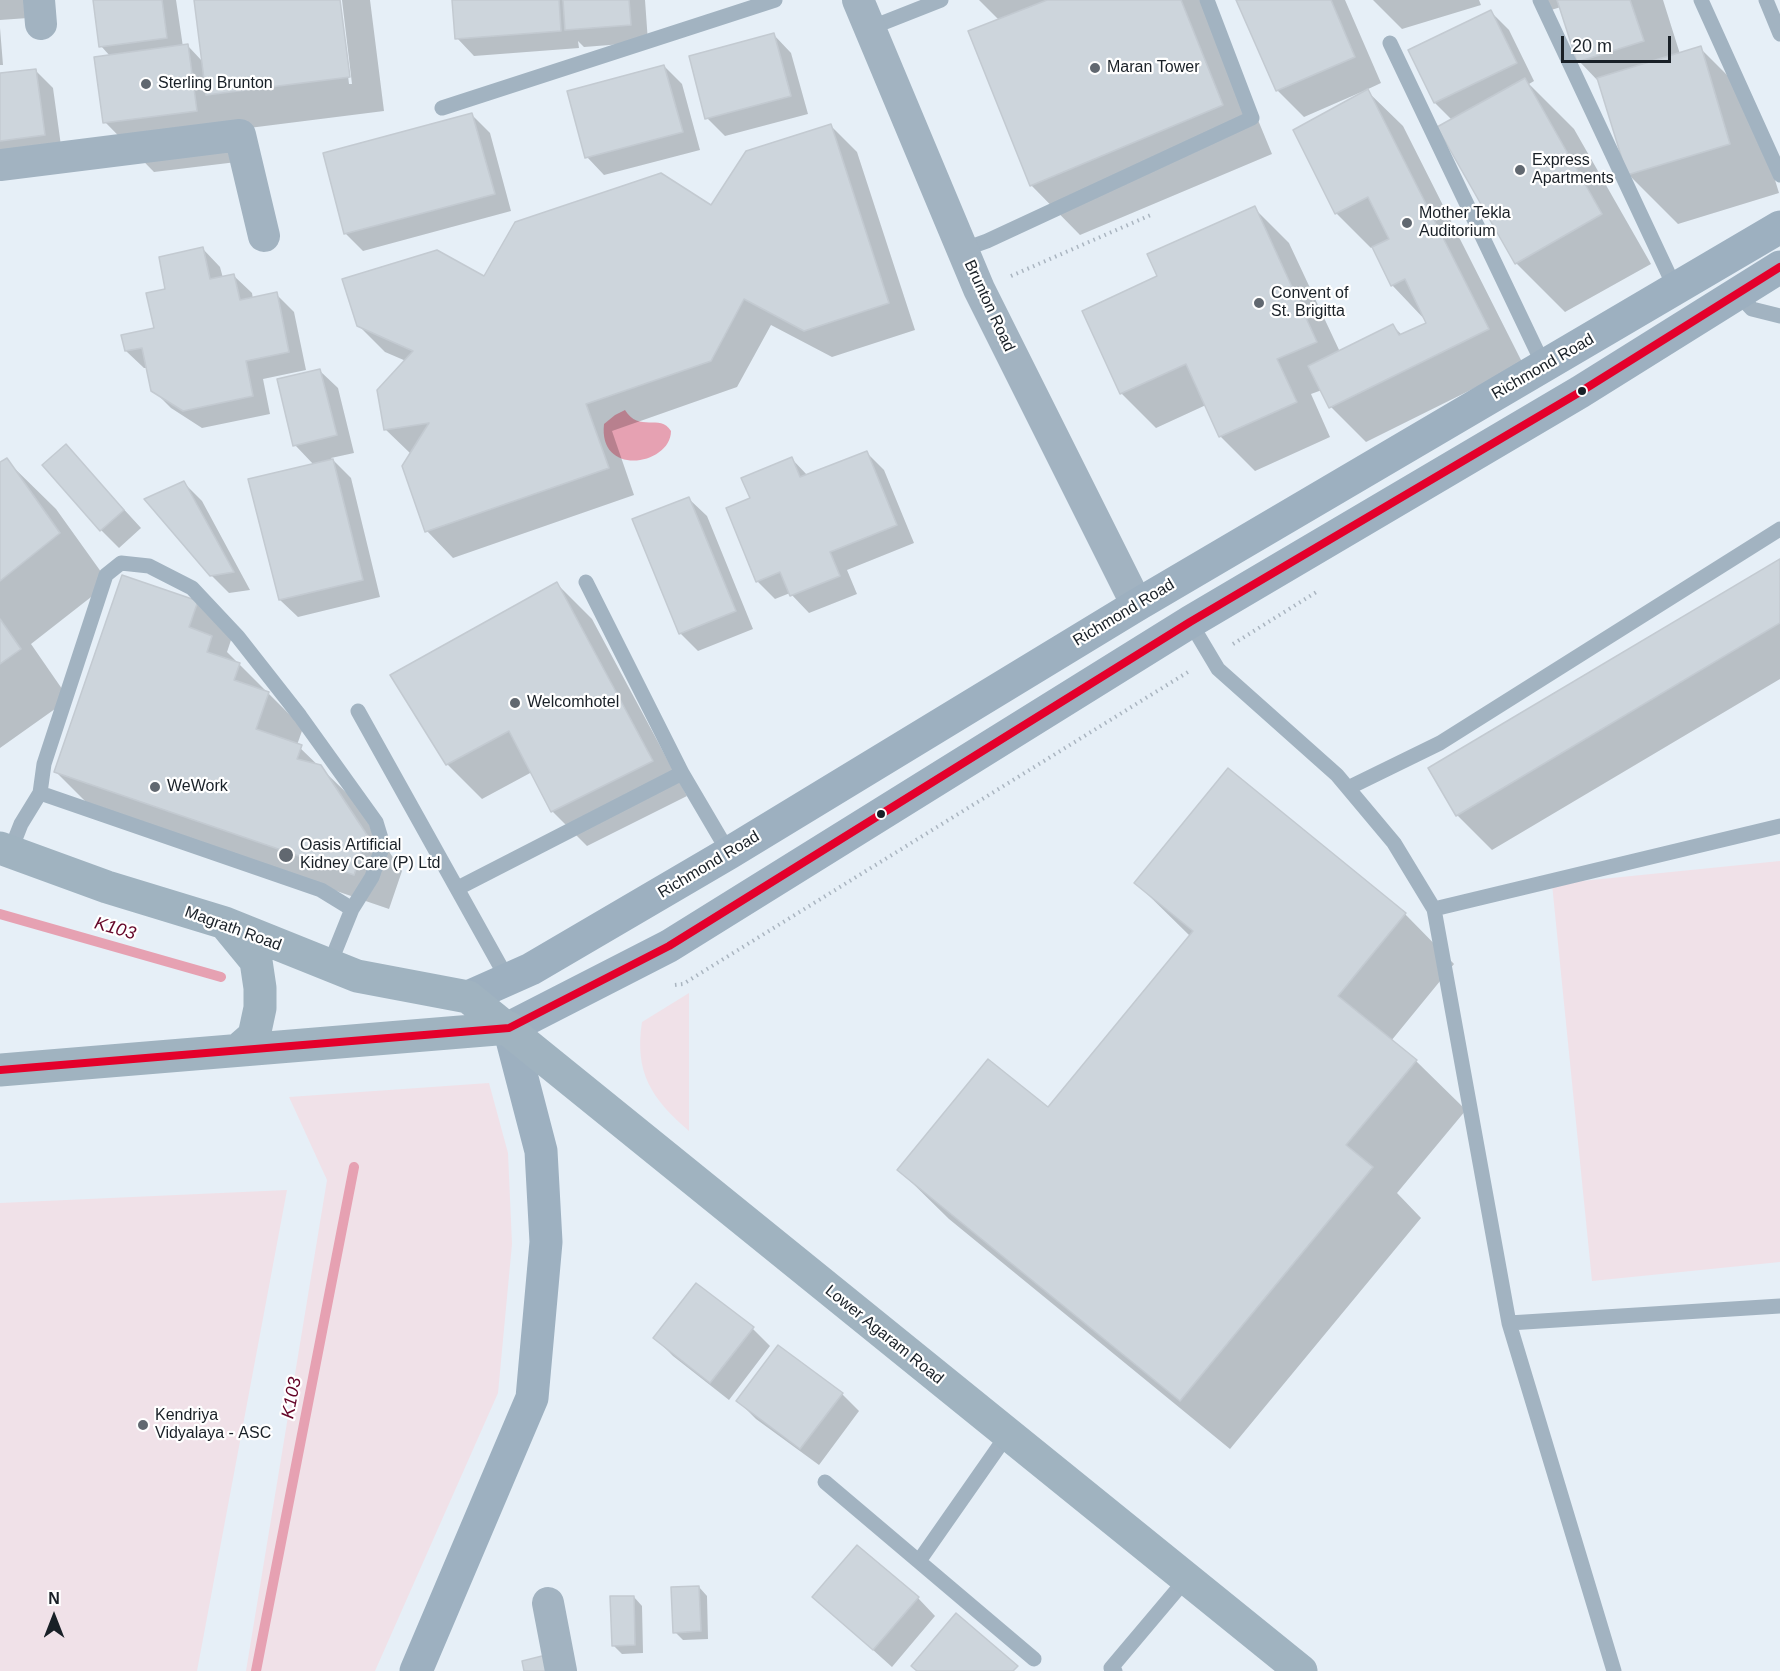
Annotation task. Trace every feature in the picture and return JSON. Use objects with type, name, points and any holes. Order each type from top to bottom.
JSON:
[{"type":"main road","name":"Richmond Road","points":[[468,997],[508,980],[729,853],[1137,605],[1780,227]]},
{"type":"main road","points":[[0,1070],[509,1028],[669,946],[1177,631],[1580,392],[1780,267]]},
{"type":"main road","points":[[1137,605],[1177,631]]},
{"type":"main road","name":"Magrath Road","points":[[5,850],[107,887],[225,923],[357,976],[468,997]]},
{"type":"main road","points":[[225,923],[256,962],[260,988],[260,1008],[254,1036],[238,1050]]},
{"type":"main road","name":"Lower Agaram Road","points":[[468,997],[1301,1671]]},
{"type":"main road","points":[[416,1671],[532,1398],[546,1242],[542,1162],[509,1028]]},
{"type":"street","name":"Brunton Road","points":[[864,14],[962,250],[1106,549],[1137,605]]},
{"type":"street","points":[[0,165],[240,135],[264,236]]},
{"type":"street","points":[[548,1603],[561,1671]]},
{"type":"lane","points":[[442,108],[775,0]]},
{"type":"lane","points":[[864,14],[941,0]]},
{"type":"lane","points":[[962,250],[987,241],[1252,118],[1207,0]]},
{"type":"lane","points":[[1540,0],[1676,290]]},
{"type":"lane","points":[[1701,0],[1780,175]]},
{"type":"lane","points":[[1766,0],[1780,34]]},
{"type":"lane","points":[[1390,43],[1544,366]]},
{"type":"lane","points":[[1737,293],[1752,309],[1780,316]]},
{"type":"lane","points":[[1348,788],[1440,743],[1780,529]]},
{"type":"lane","points":[[5,850],[40,793],[44,764],[106,575],[121,563],[149,566],[192,588],[238,637],[300,716],[376,822],[383,844],[372,878],[352,909],[329,966]]},
{"type":"lane","points":[[586,582],[682,773],[729,853]]},
{"type":"lane","points":[[1177,631],[1337,775],[1394,843],[1434,909],[1509,1323],[1614,1671]]},
{"type":"lane","points":[[358,711],[508,980]]},
{"type":"lane","points":[[458,888],[682,773]]},
{"type":"lane","points":[[40,793],[321,890],[352,909]]},
{"type":"lane","points":[[1434,909],[1780,826]]},
{"type":"lane","points":[[1509,1323],[1780,1306]]},
{"type":"lane","points":[[919,1561],[1007,1435]]},
{"type":"lane","points":[[825,1482],[1034,1659]]},
{"type":"lane","points":[[1114,1671],[1111,1668],[1187,1578]]},
{"type":"path","points":[[1012,275],[1153,214]]},
{"type":"shaded area","points":[[625,410],[637,420],[661,423],[671,431],[668,443],[660,452],[648,458],[635,460],[623,459],[612,453],[605,441],[604,424]]},
{"type":"shaded area","points":[[1780,861],[1780,1262],[1592,1281],[1552,884]]},
{"type":"shaded area","points":[[689,993],[689,1131],[665,1108],[649,1084],[641,1056],[640,1040],[642,1022]]},
{"type":"shaded area","points":[[489,1083],[508,1153],[512,1244],[498,1393],[375,1671],[246,1671],[327,1180],[289,1097]]},
{"type":"shaded area","name":"Kendriya Vidyalaya - ASC","points":[[287,1190],[197,1671],[0,1671],[0,1203]]},
{"type":"building","points":[[93,0],[162,0],[167,38],[99,47]]},
{"type":"building","points":[[194,0],[340,0],[350,77],[206,95]]},
{"type":"building","points":[[452,0],[559,0],[561,31],[455,39]]},
{"type":"building","points":[[563,0],[629,0],[631,25],[565,30]]},
{"type":"building","name":"Maran Tower","points":[[1047,0],[1181,0],[1223,105],[1030,186],[968,31]]},
{"type":"building","points":[[1236,0],[1331,0],[1355,57],[1276,91]]},
{"type":"building","points":[[1557,0],[1630,0],[1644,41],[1577,62]]},
{"type":"building","points":[[1491,10],[1517,63],[1434,103],[1408,50]]},
{"type":"building","points":[[774,33],[791,96],[705,119],[689,56]]},
{"type":"building","name":"Sterling Brunton","points":[[188,44],[197,111],[103,123],[94,57]]},
{"type":"building","points":[[1701,46],[1730,144],[1627,175],[1597,78]]},
{"type":"building","points":[[664,65],[683,132],[585,158],[567,91]]},
{"type":"building","points":[[36,69],[45,135],[0,141],[0,73]]},
{"type":"building","name":"Express Apartments","points":[[1525,78],[1602,214],[1515,264],[1437,127]]},
{"type":"building","points":[[1368,89],[1489,329],[1329,408],[1308,366],[1393,324],[1399,335],[1426,323],[1405,279],[1391,286],[1372,247],[1389,239],[1368,197],[1335,214],[1293,130]]},
{"type":"building","points":[[472,113],[495,194],[344,234],[323,153]]},
{"type":"building","points":[[831,124],[889,303],[804,331],[744,299],[711,361],[586,404],[609,468],[425,532],[402,466],[429,423],[384,430],[377,390],[413,351],[357,326],[342,279],[437,250],[484,276],[515,222],[661,173],[711,205],[746,151]]},
{"type":"building","points":[[1255,206],[1317,342],[1277,359],[1297,402],[1219,437],[1186,364],[1120,394],[1082,311],[1157,276],[1147,254]]},
{"type":"building","points":[[203,247],[210,279],[234,274],[240,300],[277,292],[289,352],[246,361],[253,396],[183,411],[151,391],[142,348],[125,351],[121,335],[154,328],[146,293],[165,289],[159,257]]},
{"type":"building","points":[[320,369],[337,435],[293,446],[277,379]]},
{"type":"building","points":[[66,444],[124,510],[100,531],[42,465]]},
{"type":"building","points":[[867,451],[897,525],[830,552],[840,576],[790,596],[780,572],[756,582],[726,508],[750,498],[741,478],[792,457],[800,477]]},
{"type":"building","points":[[7,458],[60,533],[0,581],[0,462]]},
{"type":"building","points":[[333,459],[363,580],[279,600],[248,479]]},
{"type":"building","points":[[184,481],[234,572],[210,576],[144,499]]},
{"type":"building","points":[[689,497],[736,611],[679,634],[632,519]]},
{"type":"building","points":[[1780,559],[1780,623],[1456,816],[1428,768]]},
{"type":"building","points":[[122,575],[198,601],[189,627],[212,636],[207,652],[240,663],[234,680],[269,692],[256,729],[302,745],[297,759],[321,765],[367,835],[354,875],[54,772]]},
{"type":"building","name":"Welcomhotel","points":[[557,582],[653,761],[551,812],[509,731],[446,765],[390,675]]},
{"type":"building","points":[[0,619],[21,649],[0,664]]},
{"type":"building","points":[[1228,768],[1406,913],[1338,996],[1417,1060],[1346,1145],[1373,1167],[1180,1401],[897,1170],[988,1059],[1048,1107],[1193,931],[1134,883]]},
{"type":"building","points":[[696,1283],[754,1327],[710,1383],[653,1338]]},
{"type":"building","points":[[778,1345],[843,1393],[800,1449],[736,1401]]},
{"type":"building","points":[[857,1545],[919,1597],[873,1650],[812,1597]]},
{"type":"building","points":[[699,1586],[701,1631],[673,1633],[671,1587]]},
{"type":"building","points":[[610,1596],[634,1596],[635,1645],[612,1646]]},
{"type":"building","points":[[956,1613],[1018,1666],[1013,1671],[917,1671],[911,1666]]},
{"type":"building","points":[[554,1653],[558,1671],[524,1671],[522,1661]]},
{"type":"waterway","name":"K103","points":[[0,914],[221,977]]},
{"type":"waterway","name":"K103","points":[[256,1671],[354,1167]]},
{"type":"transit line","points":[[0,1070],[509,1028],[669,946],[1190,622],[1580,392],[1780,267]]},
{"type":"place","name":"Maran Tower","points":[[1095,68]]},
{"type":"place","name":"Sterling Brunton","points":[[146,84]]},
{"type":"place","name":"Express Apartments","points":[[1520,170]]},
{"type":"place","name":"Mother Tekla Auditorium","points":[[1407,223]]},
{"type":"place","name":"Convent of St. Brigitta","points":[[1259,303]]},
{"type":"place","name":"Welcomhotel","points":[[515,703]]},
{"type":"place","name":"WeWork","points":[[155,787]]},
{"type":"place","name":"Oasis Artificial Kidney Care (P) Ltd","points":[[286,855]]},
{"type":"place","name":"Kendriya Vidyalaya - ASC","points":[[143,1425]]}]
